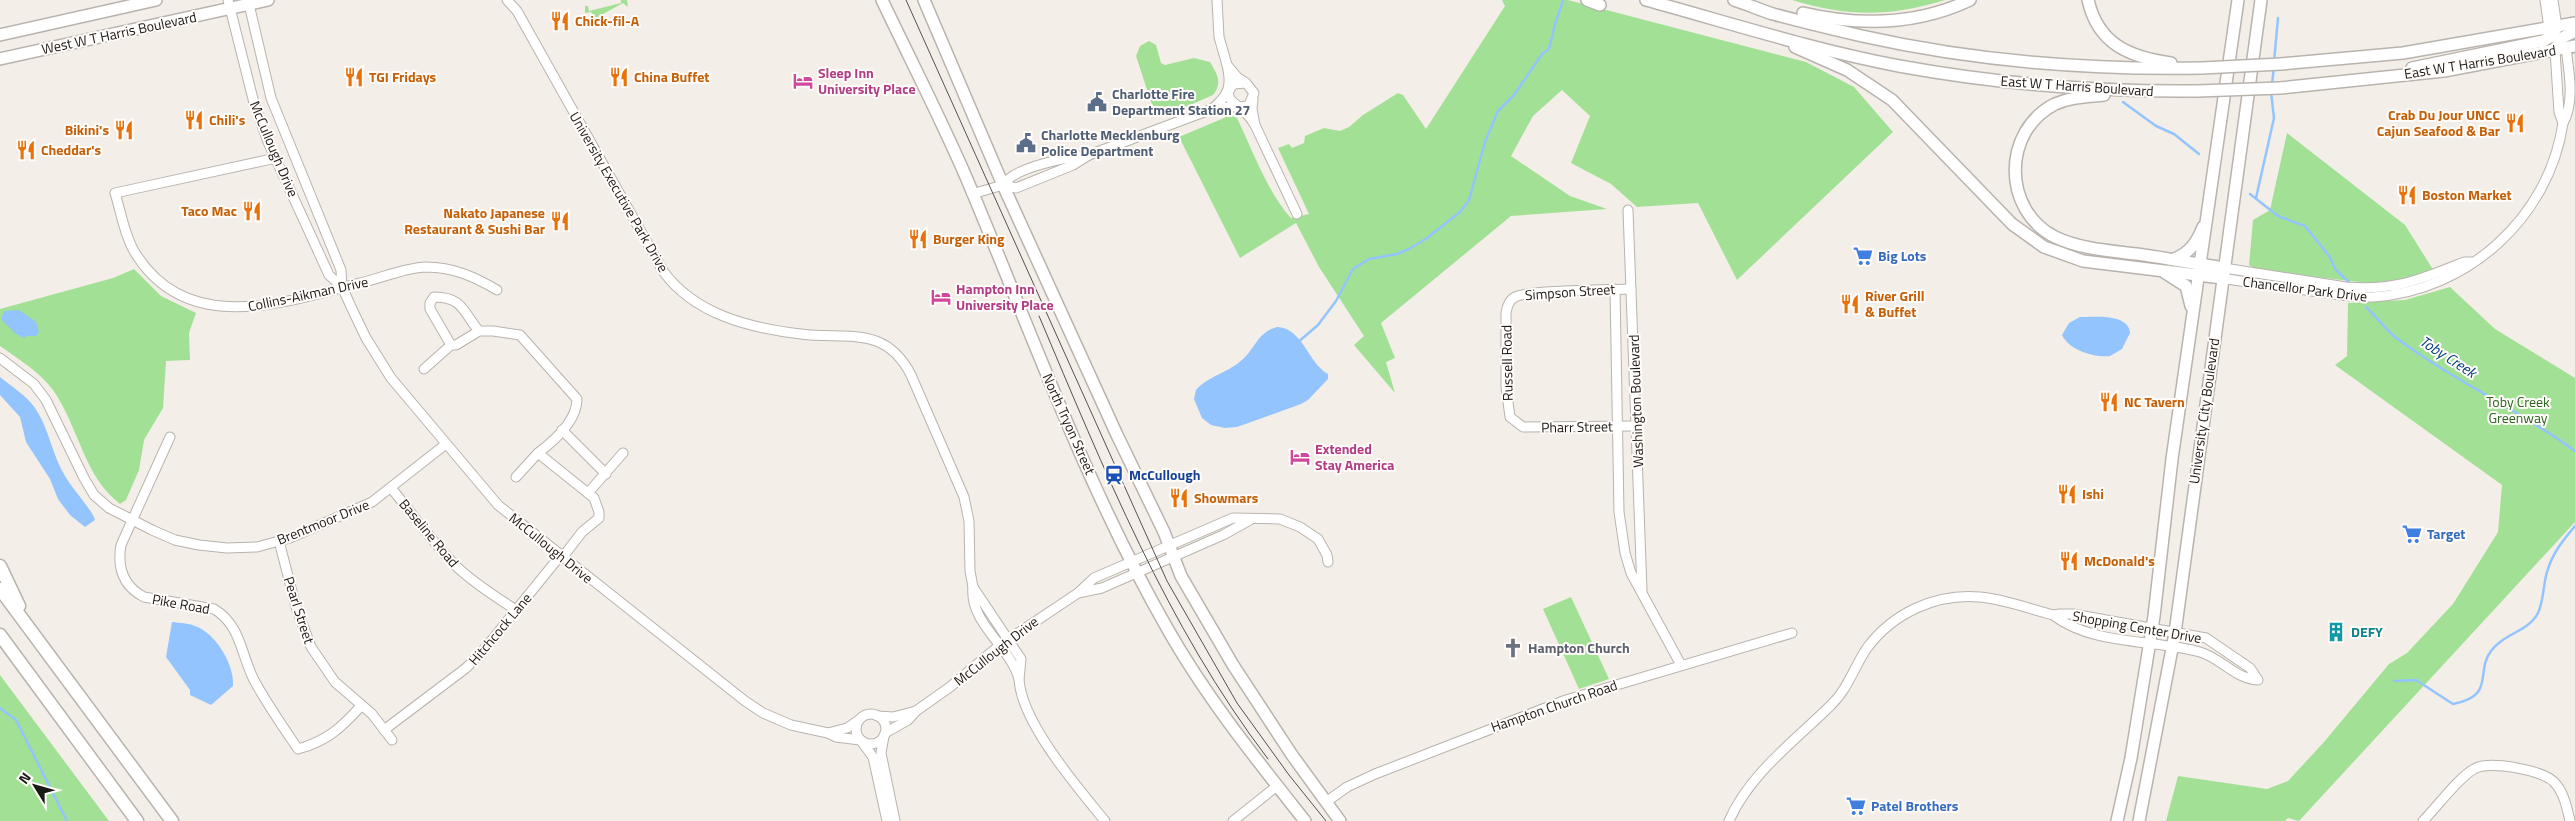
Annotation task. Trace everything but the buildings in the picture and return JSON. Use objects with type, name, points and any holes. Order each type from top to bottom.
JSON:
[{"type":"highway","points":[[0,566],[28,626]]},
{"type":"highway","points":[[0,589],[172,821]]},
{"type":"highway","points":[[0,635],[137,821]]},
{"type":"main road","name":"West W T Harris Boulevard","points":[[0,35],[156,0]]},
{"type":"main road","name":"West W T Harris Boulevard","points":[[0,59],[229,4],[268,0]]},
{"type":"main road","name":"North Tryon Street","points":[[882,0],[972,194],[1079,449],[1135,567],[1188,662],[1241,740],[1305,821]]},
{"type":"main road","points":[[924,0],[1003,185],[1189,592],[1233,665],[1340,821]]},
{"type":"main road","points":[[1587,0],[1600,5]]},
{"type":"main road","name":"East W T Harris Boulevard","points":[[1646,0],[1810,46],[1930,71],[2048,86],[2120,92],[2198,92],[2280,88],[2444,71],[2566,49]]},
{"type":"main road","name":"East W T Harris Boulevard","points":[[1734,0],[1771,13],[1862,36],[1968,54],[2088,66],[2149,69],[2281,64],[2403,53],[2575,23]]},
{"type":"main road","points":[[1749,4],[1774,7],[1836,20],[1891,21],[1915,18],[1970,0]]},
{"type":"main road","points":[[2088,0],[2092,16],[2098,28],[2107,38],[2124,50],[2145,58],[2202,68]]},
{"type":"main road","name":"University City Boulevard","points":[[2117,821],[2131,758],[2152,629],[2192,314],[2201,269],[2238,0]]},
{"type":"main road","name":"University City Boulevard","points":[[2139,821],[2172,647],[2262,0]]},
{"type":"main road","points":[[2384,77],[2432,63],[2543,41],[2550,37],[2553,28]]},
{"type":"main road","points":[[2566,49],[2560,39],[2575,31]]},
{"type":"main road","points":[[1761,32],[1836,64],[1882,92],[1915,122],[2012,224],[2044,247],[2083,261],[2160,270],[2201,269]]},
{"type":"main road","points":[[2120,92],[2073,98],[2055,104],[2039,116],[2024,134],[2016,151],[2014,170],[2019,196],[2032,218],[2056,237],[2087,247],[2174,259],[2201,269],[2223,273]]},
{"type":"main road","points":[[2174,259],[2182,256],[2192,248],[2208,215]]},
{"type":"main road","points":[[2160,270],[2186,286],[2192,314]]},
{"type":"street","name":"University Executive Park Drive","points":[[507,0],[517,11],[653,254],[668,278],[681,291],[698,305],[733,319],[799,334],[856,335],[868,338],[888,348],[902,360],[911,375],[964,497],[969,521],[970,571],[976,610],[1013,664],[1026,704],[1049,748],[1105,821]]},
{"type":"street","name":"University Executive Park Drive","points":[[515,0],[517,11]]},
{"type":"street","points":[[1217,0],[1219,37],[1231,79],[1230,100],[1255,125]]},
{"type":"street","points":[[2545,0],[2553,28]]},
{"type":"street","points":[[2553,0],[2553,28]]},
{"type":"street","name":"McCullough Drive","points":[[249,2],[271,98],[341,270],[342,287]]},
{"type":"street","name":"McCullough Drive","points":[[229,4],[254,103],[276,158],[330,275],[342,287],[378,358],[395,382],[498,505],[561,557],[758,709],[791,726],[828,733],[836,737],[849,737],[876,743],[885,734],[908,720],[916,711],[950,687],[1000,645],[1078,593],[1102,588],[1135,567],[1150,554],[1229,519],[1280,520],[1307,530],[1322,543],[1328,562]]},
{"type":"street","name":"Chancellor Park Drive","points":[[2223,273],[2366,288],[2417,282],[2464,262],[2471,262],[2502,239],[2532,204],[2552,163],[2564,123],[2559,112],[2566,49]]},
{"type":"street","points":[[1228,65],[1237,77],[1253,89],[1252,109],[1255,125],[1297,214]]},
{"type":"street","points":[[1212,109],[1236,83],[1246,83]]},
{"type":"street","points":[[972,194],[1003,185],[1009,177],[1038,166],[1070,157],[1089,155],[1212,109],[1227,105],[1248,106],[1253,99]]},
{"type":"street","name":"Collins-Aikman Drive","points":[[276,158],[116,193],[127,237],[136,255],[157,280],[185,297],[217,307],[243,308],[308,296],[401,271],[427,267],[468,274],[497,290]]},
{"type":"street","name":"Washington Boulevard","points":[[1628,210],[1638,426],[1642,593]]},
{"type":"street","name":"Simpson Street","points":[[1510,301],[1522,295],[1631,289]]},
{"type":"street","name":"Washington Boulevard","points":[[1614,290],[1620,527],[1628,566],[1682,665]]},
{"type":"street","points":[[451,345],[430,309],[430,303],[434,297],[452,299],[456,302],[479,331]]},
{"type":"street","name":"Russell Road","points":[[1510,301],[1506,313],[1506,387],[1509,414],[1517,424]]},
{"type":"street","points":[[424,369],[451,345],[456,345],[479,331],[520,335],[575,394],[577,406],[556,439],[538,454],[516,477]]},
{"type":"street","name":"Brentmoor Drive","points":[[0,358],[34,384],[46,400],[94,495],[109,508],[174,540],[199,545],[227,548],[257,547],[279,541],[372,502],[392,489],[446,444]]},
{"type":"street","name":"Pharr Street","points":[[1517,424],[1526,428],[1638,426]]},
{"type":"street","points":[[562,430],[606,474]]},
{"type":"street","name":"Pike Road","points":[[170,438],[121,545],[119,560],[126,583],[134,592],[144,597],[214,609],[224,615],[234,625],[262,702],[298,749],[325,739],[340,729],[361,706]]},
{"type":"street","points":[[588,493],[623,453]]},
{"type":"street","name":"Hitchcock Lane","points":[[384,730],[466,668],[582,532],[599,518],[598,504],[588,493],[538,454]]},
{"type":"street","name":"Baseline Road","points":[[392,489],[458,568],[482,588],[516,610]]},
{"type":"street","name":"McCullough Drive","points":[[1135,567],[1155,565],[1173,558],[1232,531],[1250,520]]},
{"type":"street","name":"Pearl Street","points":[[279,541],[296,607],[311,647],[335,682],[361,706],[392,740]]},
{"type":"street","name":"University Executive Park Drive","points":[[973,587],[1022,661],[1019,679]]},
{"type":"street","name":"Shopping Center Drive","points":[[1730,821],[1741,799],[1760,774],[1839,698],[1866,649],[1876,636],[1900,616],[1927,604],[1969,597],[1992,599],[2053,615],[2074,628],[2205,654],[2243,677],[2258,680],[2250,668],[2210,640],[2073,614],[2053,615]]},
{"type":"street","name":"Hampton Church Road","points":[[1326,802],[1357,782],[1566,700],[1792,634]]},
{"type":"street","name":"McCullough Drive","points":[[828,733],[847,728],[866,715],[892,717],[916,711]]},
{"type":"street","points":[[876,716],[885,724],[881,753],[895,821]]},
{"type":"street","points":[[860,719],[856,729],[861,741],[873,757],[887,821]]},
{"type":"street","points":[[2423,821],[2470,771],[2486,765],[2534,772],[2547,777],[2561,792],[2570,821]]},
{"type":"street","points":[[1233,821],[1277,786]]},
{"type":"green space","points":[[621,0],[627,0],[628,7],[623,3],[594,19],[597,24],[595,27],[591,25],[590,20],[594,17],[591,12],[585,13],[585,6],[588,6],[589,11],[621,3]]},
{"type":"green space","points":[[1502,0],[1568,0],[1806,62],[1854,87],[1893,132],[1737,280],[1698,203],[1637,207],[1611,184],[1571,163],[1590,116],[1562,90],[1533,116],[1511,156],[1570,196],[1607,209],[1511,216],[1381,323],[1395,358],[1386,362],[1395,393],[1354,345],[1364,336],[1319,267],[1296,223],[1240,258],[1179,137],[1231,115],[1237,118],[1268,184],[1283,208],[1291,218],[1309,214],[1278,148],[1289,144],[1292,148],[1304,143],[1305,136],[1324,128],[1340,131],[1349,127],[1363,115],[1398,93],[1403,95],[1426,129],[1505,6]]},
{"type":"green space","points":[[1792,0],[1945,0],[1906,10],[1868,13],[1831,10]]},
{"type":"green space","points":[[1149,41],[1156,45],[1161,63],[1165,65],[1194,58],[1210,62],[1218,78],[1218,86],[1213,95],[1165,116],[1155,114],[1136,56],[1140,46]]},
{"type":"green space","points":[[2287,133],[2405,225],[2432,268],[2439,269],[2404,279],[2368,283],[2256,270],[2249,265],[2253,220],[2270,210]]},
{"type":"green space","points":[[134,269],[161,296],[196,313],[189,333],[190,360],[166,361],[163,408],[144,440],[139,470],[126,500],[120,504],[108,492],[89,465],[62,404],[53,390],[35,371],[0,346],[0,309],[113,278]]},
{"type":"green space","name":"Toby Creek Greenway","points":[[2450,287],[2495,329],[2575,378],[2575,522],[2299,821],[2288,818],[2285,821],[2166,821],[2178,776],[2267,789],[2288,781],[2324,742],[2389,664],[2407,653],[2453,604],[2498,532],[2502,485],[2335,365],[2347,356],[2348,303],[2405,300]]},
{"type":"green space","points":[[1571,597],[1609,679],[1579,689],[1543,609]]},
{"type":"green space","points":[[0,675],[109,821],[0,821]]},
{"type":"water","points":[[19,310],[36,322],[39,332],[36,336],[24,338],[16,334],[1,319],[4,311]]},
{"type":"water","points":[[2080,317],[2102,317],[2124,322],[2130,333],[2122,349],[2110,356],[2097,356],[2083,352],[2070,345],[2062,335],[2069,323]]},
{"type":"water","points":[[1277,327],[1286,329],[1299,339],[1315,362],[1328,374],[1328,379],[1308,400],[1301,404],[1237,427],[1225,428],[1211,425],[1202,418],[1194,399],[1196,390],[1207,381],[1238,363],[1265,332]]},
{"type":"water","points":[[0,377],[19,391],[40,416],[61,468],[95,520],[85,527],[70,515],[58,499],[50,479],[26,442],[20,417],[0,395]]},
{"type":"water","points":[[172,622],[190,624],[203,630],[223,651],[231,669],[233,686],[211,705],[190,695],[190,690],[166,657]]},
{"type":"waterway","points":[[1297,343],[1318,325],[1336,301],[1353,269],[1369,259],[1397,254],[1409,249],[1427,238],[1460,212],[1469,200],[1485,142],[1498,111],[1514,95],[1542,54],[1549,49],[1563,1]]},
{"type":"waterway","points":[[2274,62],[2278,18]]},
{"type":"waterway","points":[[2272,84],[2274,67]]},
{"type":"waterway","points":[[2256,198],[2274,118],[2271,92]]},
{"type":"waterway","name":"Toby Creek","points":[[2123,102],[2156,126],[2174,134],[2199,154]]},
{"type":"waterway","name":"Toby Creek","points":[[2250,194],[2278,216],[2305,226],[2330,257],[2335,269],[2351,284]]},
{"type":"waterway","name":"Toby Creek","points":[[2366,307],[2391,334],[2417,353],[2575,451]]},
{"type":"waterway","points":[[2394,681],[2416,680],[2453,704],[2475,695],[2480,689],[2484,667],[2491,651],[2502,640],[2529,624],[2538,613],[2549,565],[2562,542],[2575,526]]},
{"type":"waterway","points":[[0,708],[16,720],[67,821]]},
{"type":"tram line","points":[[906,0],[1167,581],[1237,703],[1289,775],[1326,821]]},
{"type":"tram line","points":[[1039,316],[1113,488],[1168,600],[1198,655],[1268,759]]},
{"type":"place","name":"Chick-fil-A","points":[[560,21]]},
{"type":"place","name":"TGI Fridays","points":[[354,77]]},
{"type":"place","name":"China Buffet","points":[[619,77]]},
{"type":"place","name":"Sleep Inn University Place","points":[[803,81]]},
{"type":"place","name":"Charlotte Fire Department Station 27","points":[[1097,102]]},
{"type":"place","name":"Chili's","points":[[194,120]]},
{"type":"place","name":"Crab Du Jour UNCC Cajun Seafood & Bar","points":[[2515,123]]},
{"type":"place","name":"Bikini's","points":[[124,130]]},
{"type":"place","name":"Charlotte Mecklenburg Police Department","points":[[1026,143]]},
{"type":"place","name":"Cheddar's","points":[[26,150]]},
{"type":"place","name":"Boston Market","points":[[2407,195]]},
{"type":"place","name":"Taco Mac","points":[[252,211]]},
{"type":"place","name":"Nakato Japanese Restaurant & Sushi Bar","points":[[560,221]]},
{"type":"place","name":"Burger King","points":[[918,239]]},
{"type":"place","name":"Big Lots","points":[[1863,256]]},
{"type":"place","name":"Hampton Inn University Place","points":[[941,297]]},
{"type":"place","name":"River Grill & Buffet","points":[[1850,304]]},
{"type":"place","name":"NC Tavern","points":[[2109,402]]},
{"type":"place","name":"Extended Stay America","points":[[1300,457]]},
{"type":"place","name":"McCullough","points":[[1114,475]]},
{"type":"place","name":"Ishi","points":[[2067,494]]},
{"type":"place","name":"Showmars","points":[[1179,498]]},
{"type":"place","name":"Target","points":[[2412,534]]},
{"type":"place","name":"McDonald's","points":[[2069,561]]},
{"type":"place","name":"DEFY","points":[[2336,632]]},
{"type":"place","name":"Hampton Church","points":[[1513,648]]},
{"type":"place","name":"Patel Brothers","points":[[1856,806]]}]
